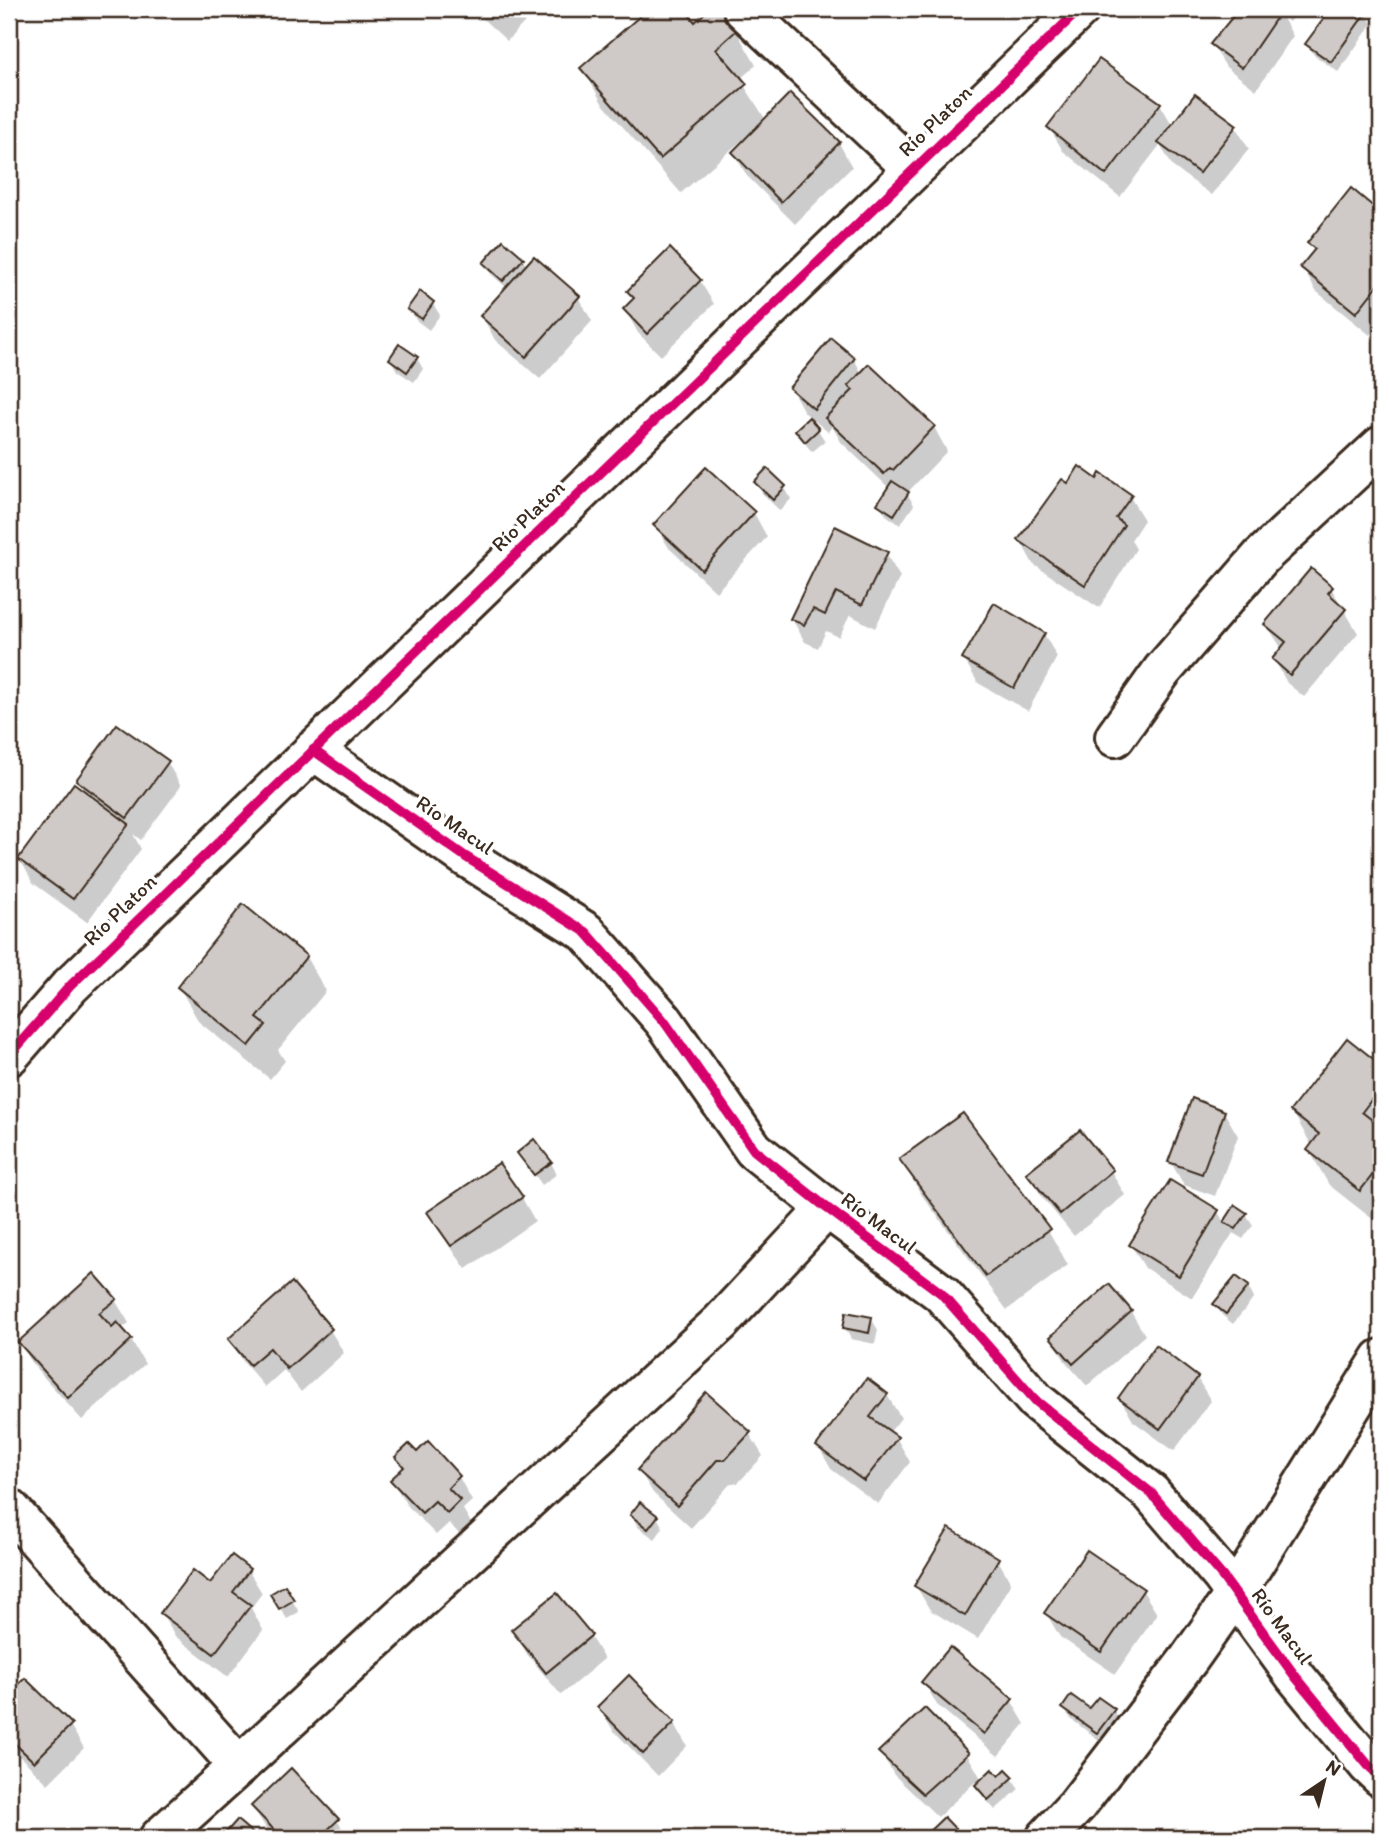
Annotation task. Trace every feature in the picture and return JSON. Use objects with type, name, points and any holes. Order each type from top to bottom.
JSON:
[{"type":"street","points":[[743,9],[914,169]]},
{"type":"street","name":"Río Platon","points":[[9,1056],[69,986],[1080,9]]},
{"type":"street","points":[[1115,737],[1162,671],[1261,557],[1381,446]]},
{"type":"street","name":"Río Macul","points":[[313,750],[466,857],[586,932],[663,1021],[754,1150],[941,1293],[1035,1401],[1151,1493],[1222,1576],[1295,1676],[1368,1765],[1381,1777]]},
{"type":"street","points":[[159,1838],[721,1322],[827,1208]]},
{"type":"street","points":[[1046,1838],[1077,1805],[1235,1594],[1381,1359]]},
{"type":"street","points":[[9,1508],[239,1766]]},
{"type":"building","points":[[648,9],[684,9],[695,22],[709,9],[720,9],[737,30],[716,49],[747,84],[660,159],[580,68]]},
{"type":"building","points":[[1239,9],[1281,11],[1242,68],[1210,44]]},
{"type":"building","points":[[1331,9],[1367,11],[1331,62],[1305,44]]},
{"type":"building","points":[[1099,59],[1161,103],[1106,175],[1047,127]]},
{"type":"building","points":[[790,93],[840,142],[781,202],[732,152]]},
{"type":"building","points":[[1195,94],[1237,125],[1199,173],[1158,143]]},
{"type":"building","points":[[1351,188],[1381,213],[1381,281],[1356,313],[1300,267],[1315,249],[1307,243]]},
{"type":"building","points":[[503,240],[524,258],[503,281],[483,263]]},
{"type":"building","points":[[670,248],[701,280],[647,334],[623,309],[634,298],[627,291]]},
{"type":"building","points":[[534,256],[580,296],[526,357],[480,316]]},
{"type":"building","points":[[420,291],[434,302],[422,319],[407,309]]},
{"type":"building","points":[[831,338],[855,358],[814,409],[789,388]]},
{"type":"building","points":[[399,344],[418,357],[407,372],[389,359]]},
{"type":"building","points":[[869,364],[935,426],[893,470],[890,468],[884,474],[825,418],[853,390],[848,386]]},
{"type":"building","points":[[809,417],[819,429],[805,442],[795,430]]},
{"type":"building","points":[[1079,466],[1097,479],[1100,473],[1132,495],[1116,518],[1124,525],[1085,585],[1018,540],[1062,479],[1068,483]]},
{"type":"building","points":[[706,467],[755,512],[702,570],[653,525]]},
{"type":"building","points":[[767,468],[786,486],[773,500],[754,482]]},
{"type":"building","points":[[892,481],[909,492],[894,515],[877,504]]},
{"type":"building","points":[[835,526],[888,552],[862,605],[836,592],[825,615],[813,609],[804,625],[790,619]]},
{"type":"building","points":[[1311,568],[1333,587],[1328,593],[1346,609],[1290,675],[1272,659],[1286,642],[1264,624]]},
{"type":"building","points":[[994,603],[1045,633],[1014,688],[962,659]]},
{"type":"building","points":[[117,724],[169,761],[127,818],[76,780]]},
{"type":"building","points":[[74,783],[129,824],[73,899],[18,859]]},
{"type":"building","points":[[243,904],[307,956],[257,1018],[266,1025],[249,1046],[177,987]]},
{"type":"building","points":[[1347,1038],[1381,1065],[1381,1087],[1362,1112],[1381,1127],[1381,1164],[1360,1191],[1307,1150],[1319,1134],[1290,1111]]},
{"type":"building","points":[[1192,1098],[1225,1111],[1202,1174],[1168,1162]]},
{"type":"building","points":[[963,1113],[1050,1229],[986,1276],[899,1159]]},
{"type":"building","points":[[1080,1130],[1113,1170],[1060,1214],[1026,1173]]},
{"type":"building","points":[[534,1139],[552,1162],[534,1175],[517,1153]]},
{"type":"building","points":[[499,1163],[523,1197],[451,1246],[427,1212]]},
{"type":"building","points":[[1170,1180],[1219,1210],[1179,1276],[1129,1245]]},
{"type":"building","points":[[1235,1205],[1247,1213],[1236,1229],[1224,1222]]},
{"type":"building","points":[[94,1273],[117,1299],[99,1313],[112,1327],[117,1322],[132,1339],[68,1398],[18,1342]]},
{"type":"building","points":[[1236,1276],[1249,1286],[1226,1314],[1213,1304]]},
{"type":"building","points":[[292,1282],[332,1329],[287,1369],[270,1348],[250,1365],[228,1339]]},
{"type":"building","points":[[1109,1284],[1132,1311],[1073,1364],[1050,1337]]},
{"type":"building","points":[[846,1312],[872,1317],[869,1333],[843,1328]]},
{"type":"building","points":[[1156,1345],[1198,1377],[1160,1429],[1118,1398]]},
{"type":"building","points":[[867,1378],[888,1394],[870,1417],[898,1437],[864,1481],[816,1446]]},
{"type":"building","points":[[706,1392],[751,1432],[725,1460],[717,1460],[677,1506],[637,1470]]},
{"type":"building","points":[[428,1441],[460,1476],[448,1488],[460,1500],[447,1513],[435,1501],[422,1513],[390,1480],[404,1467],[395,1457],[409,1444],[417,1452]]},
{"type":"building","points":[[640,1502],[658,1516],[648,1529],[630,1515]]},
{"type":"building","points":[[949,1528],[999,1558],[965,1616],[914,1586]]},
{"type":"building","points":[[1087,1550],[1144,1589],[1101,1652],[1044,1613]]},
{"type":"building","points":[[232,1555],[250,1569],[233,1592],[251,1605],[214,1654],[160,1613],[193,1570],[210,1583]]},
{"type":"building","points":[[285,1585],[294,1600],[279,1609],[270,1594]]},
{"type":"building","points":[[557,1593],[592,1635],[546,1673],[511,1630]]},
{"type":"building","points":[[950,1647],[1013,1699],[984,1734],[921,1682]]},
{"type":"building","points":[[629,1675],[675,1722],[643,1754],[597,1707]]},
{"type":"building","points":[[25,1678],[72,1724],[34,1762],[9,1738],[9,1694]]},
{"type":"building","points":[[1071,1695],[1089,1708],[1098,1697],[1115,1709],[1097,1733],[1062,1708]]},
{"type":"building","points":[[925,1708],[969,1753],[923,1794],[878,1752]]},
{"type":"building","points":[[291,1768],[339,1819],[319,1838],[282,1838],[251,1806]]},
{"type":"building","points":[[992,1769],[999,1776],[1006,1769],[1014,1777],[988,1800],[975,1785]]},
{"type":"building","points":[[944,1817],[964,1838],[922,1838]]},
{"type":"building","points":[[237,1820],[258,1838],[221,1838]]},
{"type":"cycle path","points":[[9,1056],[70,986],[1080,9]]},
{"type":"cycle path","points":[[313,750],[466,857],[586,932],[664,1021],[754,1150],[941,1293],[1036,1401],[1151,1493],[1222,1576],[1295,1676],[1368,1765],[1381,1777]]}]
